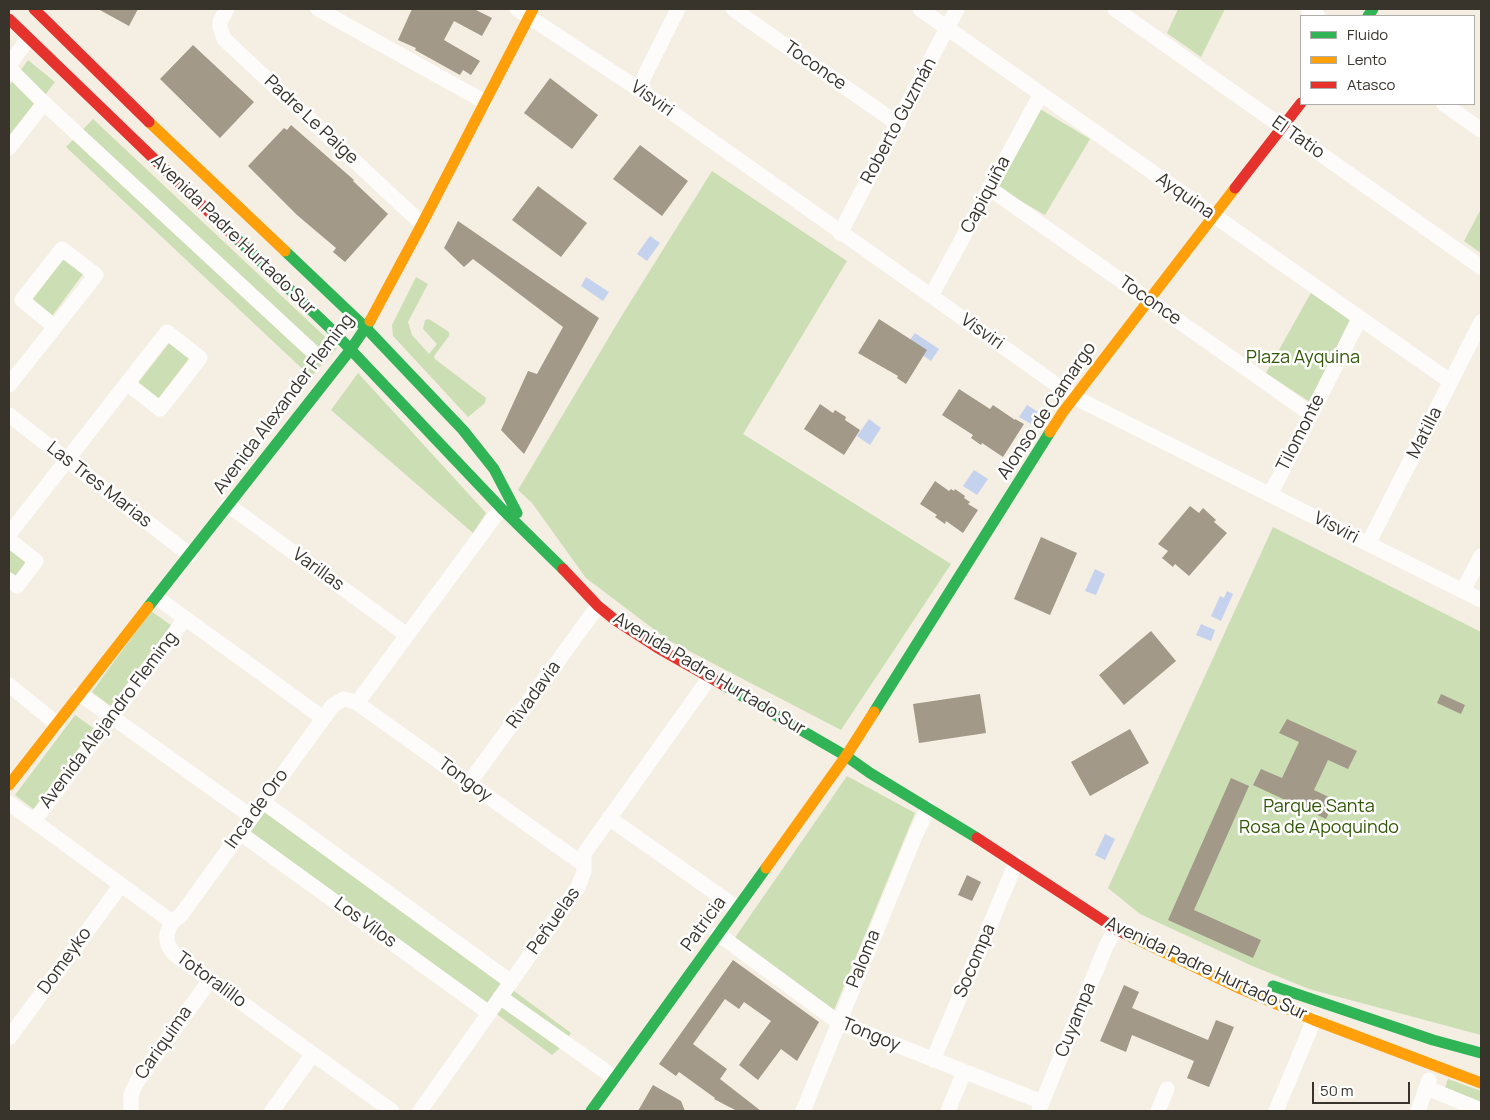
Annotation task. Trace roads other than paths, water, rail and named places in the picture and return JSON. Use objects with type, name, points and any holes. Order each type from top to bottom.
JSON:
[{"type":"main road","name":"Avenida Padre Hurtado Sur","points":[[34,9],[108,83],[366,328],[463,430],[494,469],[519,517],[536,541]]},
{"type":"main road","name":"Avenida Alexander Fleming","points":[[9,785],[366,328],[485,102],[526,11]]},
{"type":"main road","name":"Avenida Padre Hurtado Sur","points":[[9,18],[28,39],[332,330],[501,508],[536,541],[598,606],[632,632],[846,756],[870,774],[1016,863],[1116,929],[1241,989],[1314,1020],[1481,1082]]},
{"type":"main road","name":"Alonso de Camargo","points":[[846,756],[1074,396],[1300,104]]},
{"type":"main road","name":"Avenida Padre Hurtado Sur","points":[[846,756],[869,762],[887,770]]},
{"type":"main road","name":"Patricia","points":[[591,1111],[846,756]]},
{"type":"main road","name":"Avenida Padre Hurtado Sur","points":[[1258,980],[1362,1017],[1481,1053]]},
{"type":"street","name":"Padre Le Paige","points":[[227,9],[220,22],[224,39],[422,224]]},
{"type":"street","points":[[318,9],[485,102]]},
{"type":"street","points":[[638,89],[678,9]]},
{"type":"street","name":"Toconce","points":[[733,9],[898,124]]},
{"type":"street","name":"Ayquina","points":[[920,9],[1450,382]]},
{"type":"street","name":"Roberto Guzmán","points":[[840,233],[957,9]]},
{"type":"street","name":"El Tatio","points":[[1115,9],[1481,268]]},
{"type":"street","name":"Visviri","points":[[526,11],[1074,396],[1481,600]]},
{"type":"street","points":[[9,67],[28,39]]},
{"type":"street","name":"Avenida Padre Hurtado Sur","points":[[9,67],[44,103],[314,353]]},
{"type":"street","name":"Capiquiña","points":[[931,296],[1041,94]]},
{"type":"street","points":[[9,148],[44,103]]},
{"type":"street","points":[[1445,105],[1481,130]]},
{"type":"street","name":"Toconce","points":[[989,188],[1311,414]]},
{"type":"street","points":[[9,385],[55,327],[96,275],[62,249],[22,300],[55,327]]},
{"type":"street","name":"Tilomonte","points":[[1270,495],[1360,318]]},
{"type":"street","name":"Matilla","points":[[1368,544],[1481,322]]},
{"type":"street","points":[[9,534],[67,460],[127,383],[167,332],[200,358],[160,409],[127,383]]},
{"type":"street","name":"Las Tres Marias","points":[[9,415],[190,555]]},
{"type":"street","name":"Varillas","points":[[228,505],[408,635]]},
{"type":"street","name":"Inca de Oro","points":[[172,922],[181,914],[333,705],[350,701],[408,635],[501,508]]},
{"type":"street","points":[[9,540],[36,561],[17,586],[9,580]]},
{"type":"street","points":[[1463,591],[1481,556]]},
{"type":"street","points":[[156,597],[323,718]]},
{"type":"street","name":"Rivadavia","points":[[469,783],[598,606]]},
{"type":"street","name":"Avenida Alejandro Fleming","points":[[34,821],[185,618]]},
{"type":"street","name":"Peñuelas","points":[[420,1111],[578,887],[582,879],[586,850],[710,677]]},
{"type":"street","points":[[9,685],[57,724]]},
{"type":"street","points":[[80,694],[252,817]]},
{"type":"street","name":"Tongoy","points":[[350,701],[584,865]]},
{"type":"street","points":[[263,802],[511,982]]},
{"type":"street","points":[[9,803],[172,922]]},
{"type":"street","name":"Paloma","points":[[803,1111],[838,1022],[928,808]]},
{"type":"street","points":[[609,818],[737,908]]},
{"type":"street","name":"Los Vilos","points":[[240,833],[489,1013]]},
{"type":"street","name":"Socompa","points":[[933,1060],[1016,863]]},
{"type":"street","name":"Domeyko","points":[[9,1038],[120,884]]},
{"type":"street","name":"Totoralillo","points":[[172,922],[167,933],[170,950],[392,1111]]},
{"type":"street","name":"Cuyampa","points":[[1040,1107],[1106,946],[1116,929]]},
{"type":"street","name":"Tongoy","points":[[718,934],[838,1022],[964,1072],[1040,1107]]},
{"type":"street","name":"Cariquima","points":[[131,1111],[131,1095],[136,1083],[210,980]]},
{"type":"street","points":[[500,997],[615,1078]]},
{"type":"street","points":[[1276,1111],[1314,1020]]},
{"type":"street","points":[[272,1111],[313,1054]]},
{"type":"street","points":[[1418,1111],[1434,1065]]},
{"type":"street","points":[[948,1111],[964,1072]]},
{"type":"street","points":[[1427,1088],[1481,1110]]},
{"type":"street","points":[[1158,1111],[1167,1089]]},
{"type":"water","points":[[650,236],[660,243],[647,261],[637,254]]},
{"type":"water","points":[[586,277],[609,292],[603,301],[581,286]]},
{"type":"water","points":[[915,333],[939,349],[931,361],[907,344]]},
{"type":"water","points":[[1027,405],[1038,412],[1031,424],[1019,417]]},
{"type":"water","points":[[869,419],[881,428],[870,445],[857,436]]},
{"type":"water","points":[[974,470],[988,479],[977,495],[963,486]]},
{"type":"water","points":[[1095,569],[1105,574],[1096,595],[1085,591]]},
{"type":"water","points":[[1227,591],[1233,594],[1221,621],[1211,616],[1220,596],[1224,598]]},
{"type":"water","points":[[1201,624],[1215,630],[1211,641],[1196,635]]},
{"type":"water","points":[[1105,834],[1115,839],[1105,860],[1095,855]]},
{"type":"park label","name":"Plaza Ayquina","points":[[1303,358]]},
{"type":"park label","name":"Parque Santa Rosa de Apoquindo","points":[[1319,818]]}]
